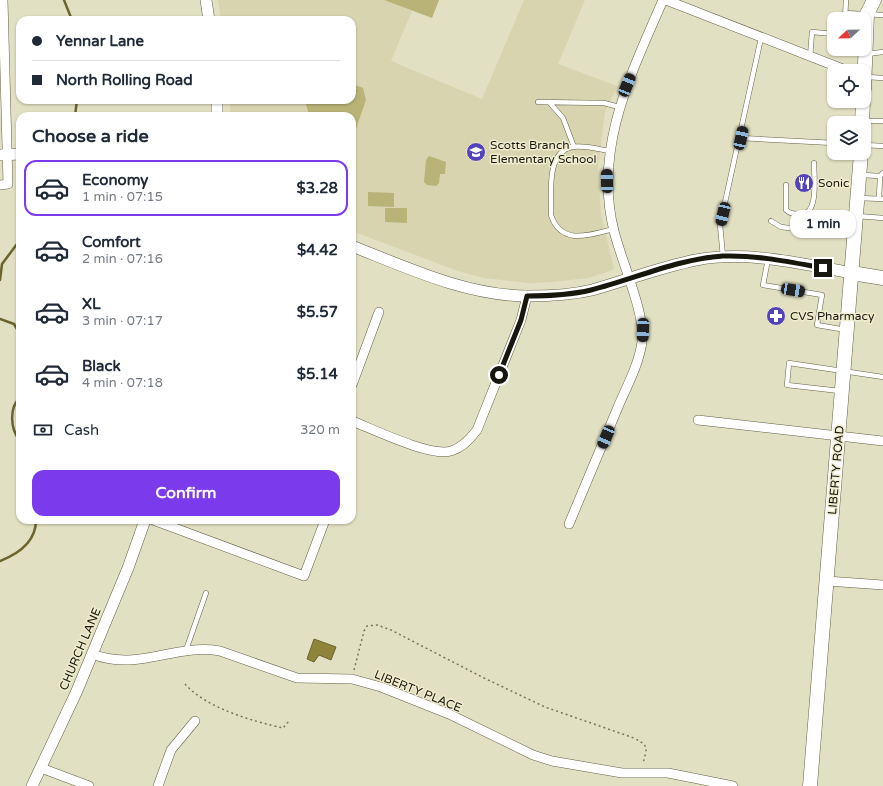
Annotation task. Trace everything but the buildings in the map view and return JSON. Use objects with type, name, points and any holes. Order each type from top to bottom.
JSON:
[{"type":"main road","points":[[861,0],[866,12]]},
{"type":"main road","points":[[868,12],[874,0]]},
{"type":"main road","name":"LIBERTY ROAD","points":[[810,786],[861,160]]},
{"type":"main road","points":[[852,273],[883,278]]},
{"type":"street","points":[[0,185],[8,184],[3,155],[3,0]]},
{"type":"street","points":[[206,0],[208,16]]},
{"type":"street","points":[[569,524],[629,380],[642,342],[640,316],[613,229],[608,193],[607,169],[609,151],[619,107],[662,0]]},
{"type":"street","points":[[666,0],[829,64]]},
{"type":"street","points":[[3,155],[16,154]]},
{"type":"street","points":[[356,247],[454,284],[482,291],[527,296],[557,296],[590,290],[696,260],[723,256],[768,258],[852,273]]},
{"type":"street","points":[[356,422],[436,452],[454,451],[461,446],[470,439],[477,430],[521,320],[527,296]]},
{"type":"street","points":[[356,374],[379,312]]},
{"type":"street","points":[[698,420],[883,441]]},
{"type":"street","name":"CHURCH LANE","points":[[32,786],[92,654],[130,562],[144,524]]},
{"type":"street","points":[[164,524],[304,576],[324,524]]},
{"type":"street","points":[[827,580],[883,585]]},
{"type":"street","name":"LIBERTY PLACE","points":[[92,654],[106,660],[122,662],[186,650],[210,649],[230,653],[297,678],[352,679],[381,687],[449,714],[533,754],[578,766],[642,774],[668,773],[733,786]]},
{"type":"street","points":[[158,786],[171,750],[195,721]]},
{"type":"street","points":[[41,768],[89,786]]},
{"type":"lane","points":[[845,12],[846,0]]},
{"type":"lane","points":[[871,14],[883,15]]},
{"type":"lane","points":[[810,57],[812,32],[827,33]]},
{"type":"lane","points":[[723,256],[720,225],[741,138],[761,38]]},
{"type":"lane","points":[[871,53],[883,52]]},
{"type":"lane","points":[[871,80],[883,78]]},
{"type":"lane","points":[[538,102],[604,103],[619,107]]},
{"type":"lane","points":[[549,102],[563,118],[574,147]]},
{"type":"lane","points":[[871,122],[883,121]]},
{"type":"lane","points":[[741,138],[827,143]]},
{"type":"lane","points":[[871,145],[883,146]]},
{"type":"lane","points":[[609,151],[574,147],[567,149],[561,154],[553,168],[551,215],[554,222],[565,234],[575,237],[613,229]]},
{"type":"lane","points":[[786,185],[786,210],[790,213],[804,214],[809,212],[813,203],[814,163]]},
{"type":"lane","points":[[858,198],[881,199],[882,174],[860,175]]},
{"type":"lane","points":[[857,216],[883,218]]},
{"type":"lane","points":[[771,221],[781,227],[827,233]]},
{"type":"lane","points":[[768,258],[763,285],[822,295],[817,325],[848,330]]},
{"type":"lane","points":[[842,391],[787,385],[789,363],[883,377]]},
{"type":"lane","points":[[186,650],[206,593]]},
{"type":"path","points":[[352,679],[364,631],[367,626],[377,625],[392,630],[484,678],[545,707],[569,714],[641,742],[647,749],[642,774]]},
{"type":"path","points":[[185,684],[194,694],[213,704],[266,724],[283,728],[289,721]]},
{"type":"shaded area","name":"Scotts Branch Elementary School","points":[[218,0],[384,0],[412,11],[391,61],[482,99],[524,0],[585,0],[558,64],[617,86],[605,112],[598,168],[601,215],[614,268],[613,270],[588,278],[553,282],[528,283],[484,278],[458,271],[356,233],[356,112],[230,112],[230,104],[356,104],[356,16],[220,16]]},
{"type":"shaded area","points":[[384,0],[439,0],[432,18]]},
{"type":"shaded area","points":[[356,85],[363,88],[366,100],[356,129],[356,112],[308,112],[306,104],[356,104]]},
{"type":"shaded area","points":[[429,156],[446,162],[445,174],[440,174],[439,183],[436,186],[427,185],[424,182],[426,160]]},
{"type":"shaded area","points":[[368,192],[394,193],[394,207],[368,206]]},
{"type":"shaded area","points":[[385,208],[407,208],[407,223],[385,222]]},
{"type":"shaded area","points":[[314,639],[336,647],[331,660],[319,655],[314,662],[307,659]]},
{"type":"waterway","points":[[64,0],[70,16]]},
{"type":"waterway","points":[[76,104],[76,112]]},
{"type":"waterway","points":[[0,280],[2,264],[16,245]]},
{"type":"waterway","points":[[0,319],[14,324],[16,327]]},
{"type":"waterway","points":[[16,402],[12,419],[16,434]]},
{"type":"waterway","points":[[0,561],[13,555],[25,546],[33,535],[36,524]]},
{"type":"place","name":"Scotts Branch Elementary School","points":[[476,152]]},
{"type":"place","name":"Sonic","points":[[804,183]]},
{"type":"place","name":"CVS Pharmacy","points":[[776,316]]},
{"type":"route","points":[[499,375],[521,320],[527,296],[557,296],[590,290],[669,266],[723,256],[768,258],[823,268]]}]
